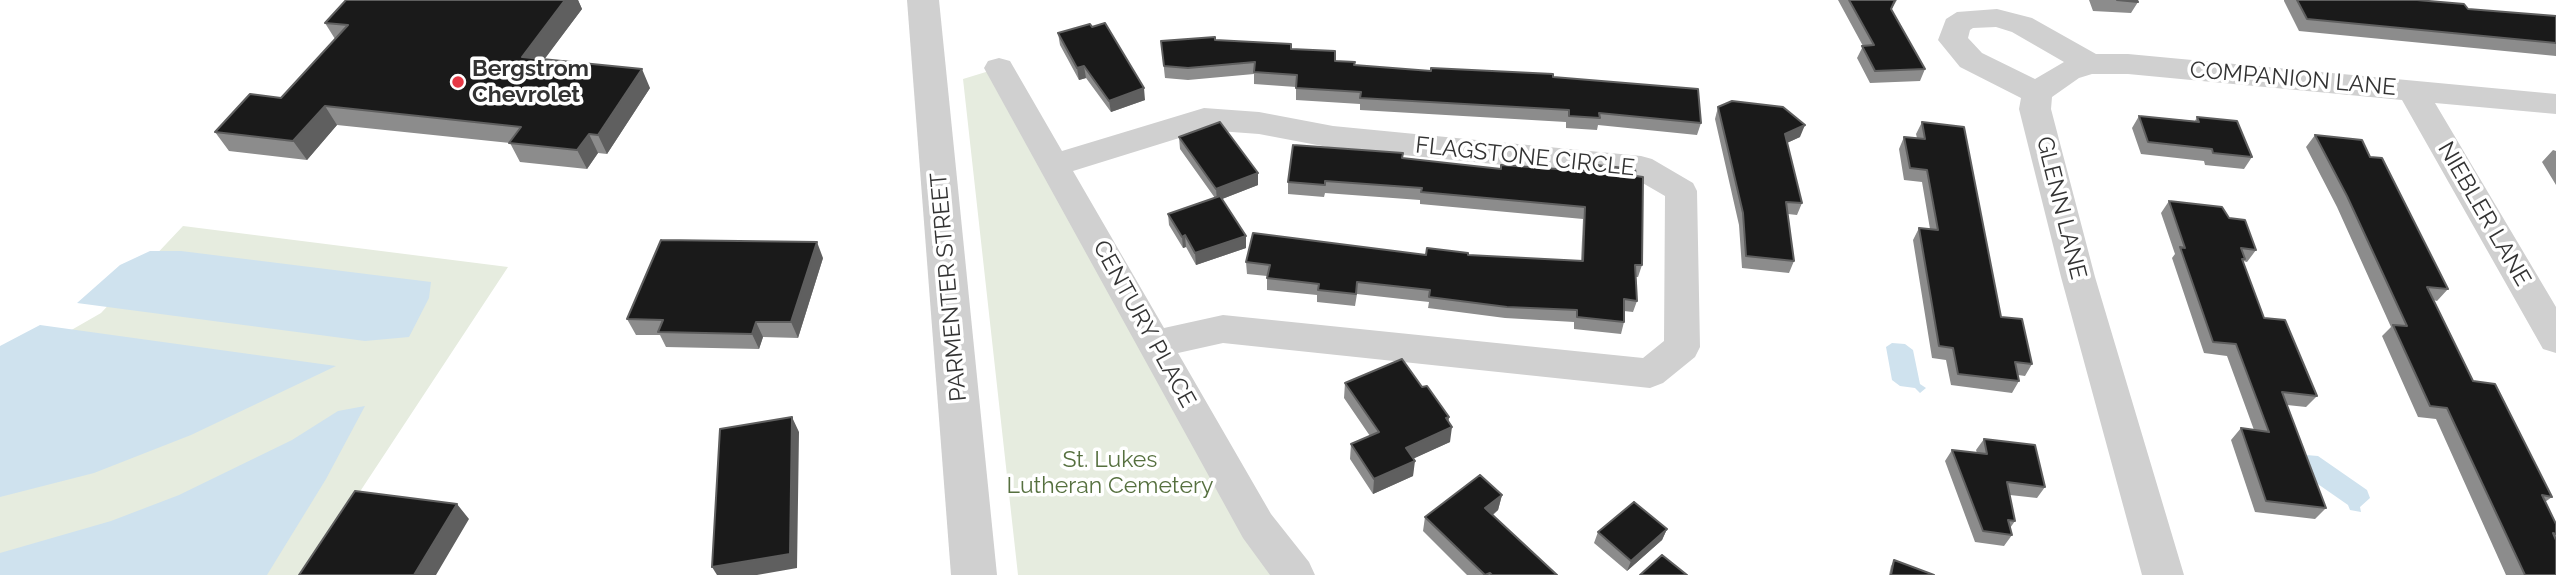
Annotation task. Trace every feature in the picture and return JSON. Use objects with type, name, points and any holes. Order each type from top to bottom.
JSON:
[{"type":"street","name":"PARMENTER STREET","points":[[923,0],[974,575]]},
{"type":"street","points":[[2037,93],[1971,60],[1952,40],[1956,26],[1967,19],[1997,18],[2022,25],[2090,64]]},
{"type":"street","name":"COMPANION LANE","points":[[2037,93],[2068,71],[2090,64],[2128,64],[2556,104]]},
{"type":"street","name":"CENTURY PLACE","points":[[999,68],[1257,526],[1294,575]]},
{"type":"street","name":"NIEBLER LANE","points":[[2412,90],[2474,193],[2556,339]]},
{"type":"street","name":"GLENN LANE","points":[[2037,93],[2035,109],[2078,277],[2163,575]]},
{"type":"street","name":"FLAGSTONE CIRCLE","points":[[1055,165],[1204,119],[1259,123],[1333,137],[1641,167],[1681,191],[1682,347],[1650,373],[1223,329],[1155,344]]},
{"type":"green space","name":"St. Lukes Lutheran Cemetery","points":[[999,68],[1294,575],[1018,575],[963,79]]},
{"type":"green space","points":[[183,226],[508,267],[305,575],[0,575],[0,371],[101,313]]},
{"type":"water","points":[[150,251],[181,251],[431,282],[429,298],[409,337],[365,341],[77,303],[120,265]]},
{"type":"water","points":[[40,325],[336,366],[191,435],[94,473],[0,497],[0,346]]},
{"type":"water","points":[[1892,343],[1905,344],[1913,350],[1920,384],[1926,388],[1920,393],[1915,388],[1900,386],[1892,380],[1886,347]]},
{"type":"water","points":[[365,406],[326,479],[267,575],[0,575],[0,553],[111,521],[179,495],[292,440],[338,411]]},
{"type":"water","points":[[2306,455],[2318,456],[2367,490],[2370,498],[2360,507],[2361,512],[2350,510],[2348,505],[2302,473]]},
{"type":"building","name":"Bergstrom Chevrolet","points":[[346,0],[565,0],[522,57],[642,69],[598,135],[589,134],[577,150],[509,143],[521,127],[325,106],[293,141],[215,132],[250,94],[281,98],[348,25],[325,23]]},
{"type":"building","points":[[1849,0],[1895,0],[1891,9],[1925,69],[1875,71],[1862,46],[1874,45]]},
{"type":"building","points":[[2297,0],[2417,0],[2464,4],[2468,9],[2556,16],[2556,43],[2307,19]]},
{"type":"building","points":[[1105,23],[1144,88],[1109,101],[1084,66],[1077,68],[1058,33],[1090,24],[1092,27]]},
{"type":"building","points":[[1215,37],[1215,40],[1291,44],[1291,49],[1335,51],[1335,61],[1355,62],[1354,65],[1431,71],[1431,68],[1553,74],[1553,77],[1698,89],[1701,123],[1599,113],[1600,118],[1569,116],[1569,110],[1360,98],[1361,92],[1296,88],[1297,75],[1254,72],[1255,62],[1188,68],[1164,66],[1161,41]]},
{"type":"building","points":[[1732,101],[1783,107],[1805,125],[1785,134],[1802,203],[1786,202],[1794,261],[1746,256],[1743,213],[1718,107]]},
{"type":"building","points":[[2139,116],[2199,122],[2197,117],[2237,121],[2252,157],[2213,153],[2212,149],[2148,142]]},
{"type":"building","points":[[1220,122],[1258,173],[1216,189],[1179,137]]},
{"type":"building","points":[[1922,122],[1964,127],[2001,317],[2022,319],[2032,364],[2015,362],[2019,381],[1958,374],[1953,348],[1939,346],[1919,228],[1938,230],[1927,170],[1910,168],[1904,137],[1925,139]]},
{"type":"building","points":[[2315,135],[2362,140],[2370,157],[2382,158],[2448,289],[2427,287],[2473,381],[2495,384],[2552,497],[2542,495],[2556,524],[2556,534],[2553,533],[2556,540],[2556,575],[2525,575],[2447,408],[2430,406],[2393,325],[2407,326],[2347,196]]},
{"type":"building","points":[[1293,145],[1403,153],[1402,158],[1501,169],[1501,165],[1586,171],[1586,164],[1635,169],[1636,176],[1643,177],[1642,265],[1635,265],[1637,301],[1624,299],[1624,322],[1577,317],[1577,310],[1507,307],[1429,297],[1430,290],[1357,282],[1356,294],[1318,290],[1319,284],[1267,278],[1270,265],[1246,262],[1253,233],[1426,255],[1427,248],[1468,255],[1583,261],[1585,207],[1421,192],[1422,188],[1325,181],[1325,185],[1288,182]]},
{"type":"building","points":[[1220,196],[1246,236],[1195,253],[1168,214]]},
{"type":"building","points":[[2169,201],[2222,207],[2229,218],[2245,220],[2256,250],[2241,248],[2245,259],[2242,259],[2264,318],[2285,320],[2317,396],[2282,392],[2326,508],[2266,501],[2241,428],[2269,432],[2236,344],[2213,342],[2180,247],[2185,248]]},
{"type":"building","points":[[661,240],[817,242],[791,322],[756,322],[752,334],[658,332],[663,320],[627,319]]},
{"type":"building","points":[[1402,359],[1422,387],[1427,386],[1449,417],[1446,418],[1452,427],[1406,448],[1415,461],[1374,479],[1351,444],[1379,432],[1345,383]]},
{"type":"building","points":[[792,417],[790,554],[712,567],[720,429]]},
{"type":"building","points":[[1984,439],[2035,445],[2045,487],[2007,482],[2015,521],[2008,520],[2012,535],[1983,531],[1952,450],[1987,454]]},
{"type":"building","points":[[1480,475],[1502,495],[1485,508],[1557,575],[1485,575],[1425,517]]},
{"type":"building","points":[[355,491],[457,504],[414,575],[299,575]]},
{"type":"building","points":[[1634,502],[1667,529],[1631,561],[1598,532]]},
{"type":"building","points":[[1662,555],[1687,575],[1640,575]]},
{"type":"building","points":[[1894,560],[1934,575],[1891,575]]},
{"type":"place","name":"Bergstrom Chevrolet","points":[[458,82]]}]
